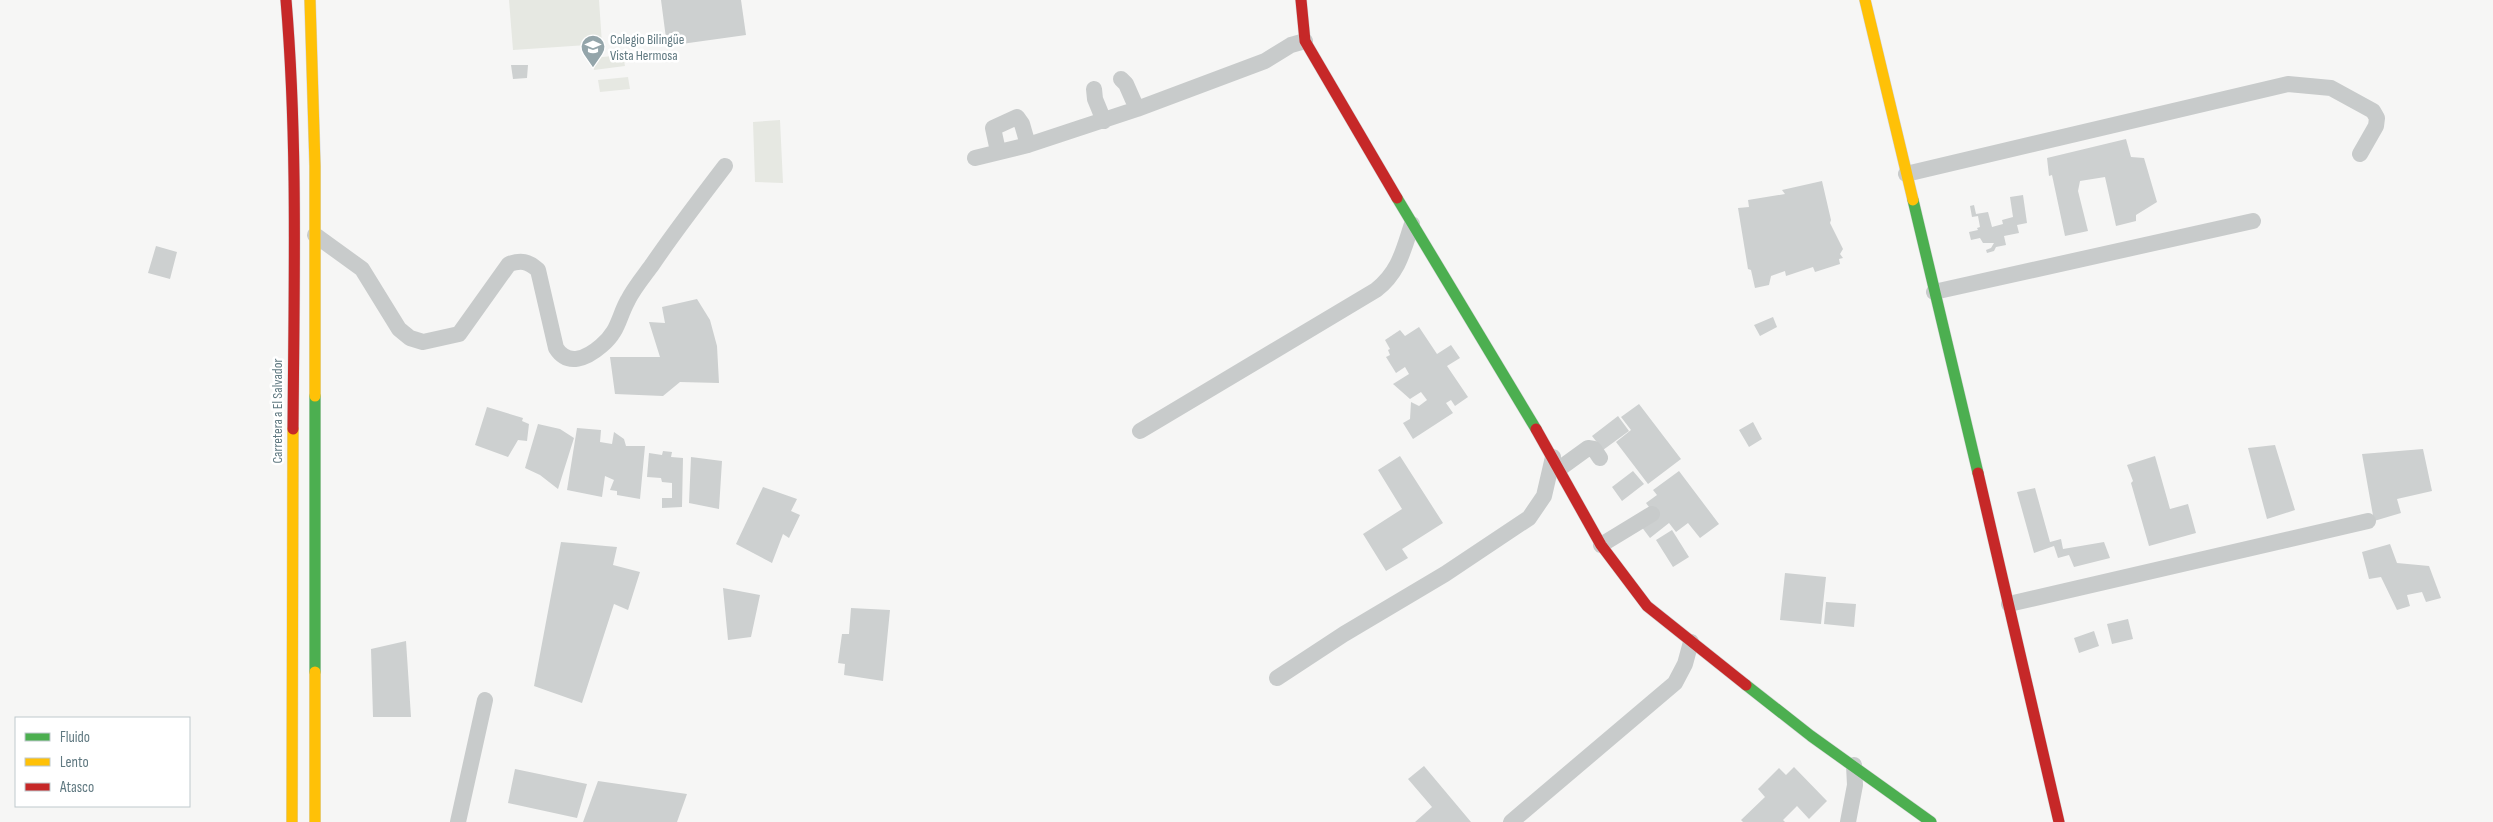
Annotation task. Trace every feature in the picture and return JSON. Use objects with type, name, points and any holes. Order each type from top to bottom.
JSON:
[{"type":"main road","name":"Carretera a El Salvador","points":[[286,0],[291,58],[294,159],[292,822]]},
{"type":"main road","points":[[310,0],[314,108],[315,235],[315,822]]},
{"type":"main road","points":[[1301,0],[1305,41],[1412,224],[1556,463],[1600,546],[1648,606],[1691,642],[1811,736],[1931,822]]},
{"type":"main road","points":[[1865,0],[2010,604],[2059,822]]},
{"type":"street","points":[[975,158],[1028,145],[1104,121],[1265,60],[1291,45],[1305,41]]},
{"type":"street","points":[[1121,79],[1126,84],[1137,109]]},
{"type":"street","points":[[1906,174],[2288,84],[2331,88],[2373,111],[2377,118],[2376,126],[2360,154]]},
{"type":"street","points":[[1094,89],[1095,98],[1104,121]]},
{"type":"street","points":[[998,151],[993,128],[1016,117],[1022,124],[1028,145]]},
{"type":"street","points":[[315,235],[362,269],[399,329],[410,338],[423,342],[459,334],[509,264],[524,261],[532,264],[538,270],[556,348],[560,354],[569,360],[578,360],[601,346],[612,334],[622,319],[627,300],[674,233],[725,166]]},
{"type":"street","points":[[1934,292],[2252,221]]},
{"type":"street","points":[[1140,431],[1376,290],[1389,279],[1399,263],[1412,224]]},
{"type":"street","points":[[1277,678],[1344,634],[1445,574],[1530,518],[1544,496],[1556,463],[1588,448],[1594,449],[1600,458]]},
{"type":"street","points":[[1600,546],[1652,514]]},
{"type":"street","points":[[2010,604],[2368,521]]},
{"type":"street","points":[[1511,822],[1675,683],[1685,664],[1691,642]]},
{"type":"street","points":[[458,822],[485,700]]},
{"type":"street","points":[[1848,822],[1855,785],[1854,765]]},
{"type":"shaded area","points":[[509,0],[599,0],[602,44],[513,50]]},
{"type":"shaded area","points":[[623,55],[625,66],[594,70],[592,58]]},
{"type":"shaded area","points":[[628,77],[630,89],[600,92],[598,80]]},
{"type":"shaded area","points":[[780,120],[783,183],[755,182],[753,122]]},
{"type":"building","points":[[661,0],[741,0],[746,35],[667,46]]},
{"type":"building","points":[[511,65],[528,65],[527,78],[513,79]]},
{"type":"building","points":[[2126,139],[2131,157],[2144,158],[2157,202],[2136,215],[2136,221],[2116,226],[2105,177],[2080,181],[2078,191],[2088,231],[2065,236],[2052,175],[2049,176],[2047,158]]},
{"type":"building","points":[[1822,181],[1831,220],[1830,223],[1843,249],[1840,254],[1843,258],[1839,259],[1840,264],[1815,272],[1813,267],[1786,276],[1785,271],[1771,276],[1769,285],[1755,288],[1751,270],[1748,269],[1738,208],[1749,207],[1748,200],[1785,194],[1782,190]]},
{"type":"building","points":[[2023,195],[2027,223],[2017,225],[2019,233],[2004,236],[2006,245],[1996,247],[1994,251],[1987,253],[1986,250],[1991,248],[1994,243],[1983,243],[1980,238],[1971,240],[1969,232],[1978,230],[1977,228],[1980,227],[1978,216],[1972,217],[1970,206],[1974,205],[1976,214],[1988,212],[1992,227],[2003,224],[2002,220],[2013,217],[2010,197]]},
{"type":"building","points":[[156,246],[177,252],[170,279],[148,273]]},
{"type":"building","points":[[697,299],[710,320],[717,346],[719,383],[680,382],[663,396],[615,394],[610,357],[660,357],[649,322],[665,323],[662,307]]},
{"type":"building","points":[[1773,317],[1777,327],[1760,336],[1754,325]]},
{"type":"building","points":[[1419,327],[1437,354],[1451,345],[1460,358],[1447,366],[1468,397],[1455,406],[1451,400],[1446,403],[1453,413],[1413,439],[1403,423],[1410,419],[1411,402],[1419,406],[1427,400],[1421,392],[1410,399],[1393,384],[1409,374],[1405,367],[1396,373],[1386,357],[1390,355],[1388,350],[1390,349],[1385,340],[1400,330],[1405,336]]},
{"type":"building","points":[[1639,404],[1681,459],[1648,484],[1616,442],[1631,430],[1621,417]]},
{"type":"building","points":[[487,407],[523,418],[522,421],[529,424],[527,441],[518,440],[508,457],[475,445]]},
{"type":"building","points":[[1618,416],[1629,431],[1603,450],[1592,436]]},
{"type":"building","points":[[1753,422],[1762,439],[1749,447],[1739,430]]},
{"type":"building","points":[[538,424],[560,429],[574,438],[558,489],[540,475],[525,468]]},
{"type":"building","points":[[577,428],[601,430],[600,442],[612,444],[614,432],[624,439],[626,446],[645,446],[640,499],[617,495],[617,491],[610,490],[614,480],[605,476],[602,497],[567,490]]},
{"type":"building","points":[[2275,445],[2295,510],[2267,519],[2248,448]]},
{"type":"building","points":[[2423,449],[2432,491],[2397,499],[2401,513],[2374,521],[2362,454]]},
{"type":"building","points":[[663,451],[672,452],[671,457],[683,458],[682,507],[662,508],[662,498],[672,498],[672,483],[662,482],[661,478],[647,477],[649,453],[662,455]]},
{"type":"building","points":[[1400,456],[1443,523],[1402,549],[1408,558],[1386,571],[1363,534],[1402,509],[1378,470]]},
{"type":"building","points":[[2155,456],[2170,509],[2188,504],[2196,533],[2149,546],[2131,483],[2133,481],[2127,465]]},
{"type":"building","points":[[691,457],[722,461],[719,509],[689,503]]},
{"type":"building","points":[[1633,471],[1644,484],[1622,501],[1612,487]]},
{"type":"building","points":[[1679,471],[1719,524],[1700,538],[1688,523],[1676,532],[1669,523],[1650,538],[1641,526],[1655,515],[1646,503],[1657,495],[1653,490]]},
{"type":"building","points":[[763,487],[797,499],[791,511],[800,515],[789,538],[783,534],[772,563],[736,544]]},
{"type":"building","points":[[2035,488],[2050,542],[2061,539],[2063,549],[2104,542],[2110,558],[2074,567],[2069,555],[2058,558],[2054,546],[2034,553],[2017,492]]},
{"type":"building","points":[[1672,530],[1689,557],[1673,567],[1656,540]]},
{"type":"building","points":[[561,542],[617,547],[613,565],[640,572],[628,610],[614,604],[582,703],[534,686]]},
{"type":"building","points":[[2390,544],[2397,563],[2429,566],[2441,598],[2426,602],[2422,592],[2407,595],[2410,606],[2397,610],[2381,577],[2369,579],[2362,552]]},
{"type":"building","points":[[1785,573],[1826,577],[1821,624],[1780,620]]},
{"type":"building","points":[[723,588],[760,595],[751,637],[728,640]]},
{"type":"building","points":[[1826,602],[1856,604],[1854,627],[1824,624]]},
{"type":"building","points":[[851,608],[890,610],[883,681],[844,675],[845,664],[838,663],[842,634],[849,634]]},
{"type":"building","points":[[2128,619],[2133,639],[2112,644],[2107,624]]},
{"type":"building","points":[[2094,631],[2099,646],[2079,653],[2074,638]]},
{"type":"building","points":[[406,641],[411,717],[373,717],[371,649]]},
{"type":"building","points":[[1424,766],[1471,822],[1415,822],[1432,807],[1408,779]]},
{"type":"building","points":[[1794,767],[1827,801],[1809,819],[1797,806],[1783,820],[1785,822],[1743,822],[1741,820],[1765,797],[1758,789],[1779,768],[1786,775]]},
{"type":"building","points":[[515,769],[587,784],[577,818],[508,803]]},
{"type":"building","points":[[598,781],[687,794],[677,822],[583,822]]},
{"type":"traffic: fast","points":[[1397,198],[1536,429]]},
{"type":"traffic: fast","points":[[1913,200],[1978,473]]},
{"type":"traffic: fast","points":[[315,396],[315,672]]},
{"type":"traffic: fast","points":[[1746,685],[1811,736],[1931,822]]},
{"type":"traffic: slow","points":[[310,0],[315,166],[315,396]]},
{"type":"traffic: slow","points":[[1865,0],[1913,200]]},
{"type":"traffic: slow","points":[[292,822],[293,429]]},
{"type":"traffic: slow","points":[[315,672],[315,822]]},
{"type":"traffic: jam","points":[[286,0],[294,161],[293,429]]},
{"type":"traffic: jam","points":[[1301,0],[1305,41],[1397,198]]},
{"type":"traffic: jam","points":[[1536,429],[1601,545],[1647,606],[1746,685]]},
{"type":"traffic: jam","points":[[1978,473],[2059,822]]},
{"type":"place","name":"Colegio Bilingüe Vista Hermosa","points":[[593,68]]}]
